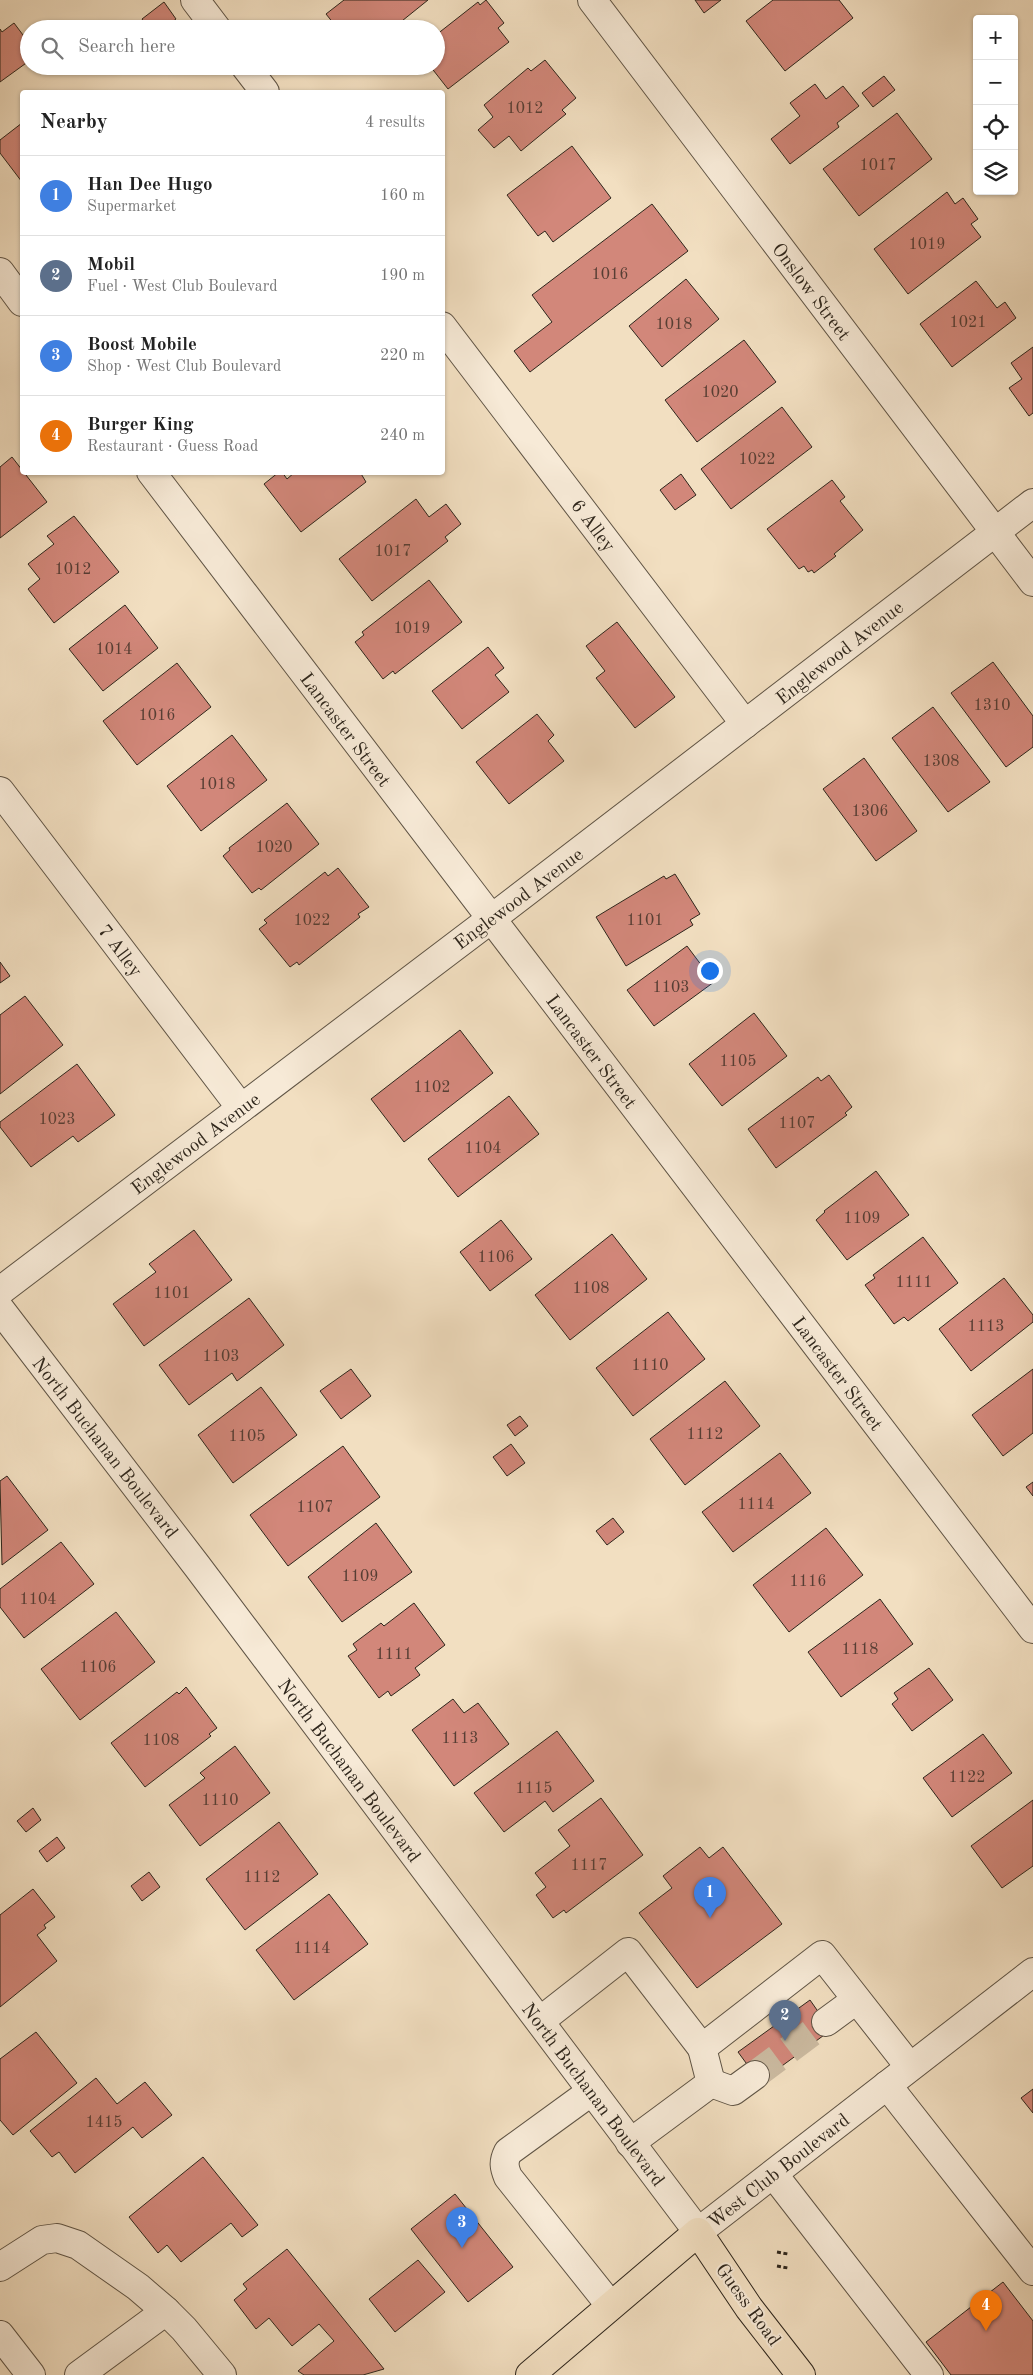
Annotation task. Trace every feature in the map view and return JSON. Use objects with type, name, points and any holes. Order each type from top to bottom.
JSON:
[{"type":"main road","name":"West Club Boulevard","points":[[530,2375],[698,2232]]},
{"type":"main road","name":"Guess Road","points":[[698,2232],[749,2308],[801,2375]]},
{"type":"street","points":[[195,0],[210,20]]},
{"type":"street","name":"Onslow Street","points":[[592,0],[1033,582]]},
{"type":"street","points":[[252,75],[263,90]]},
{"type":"street","points":[[0,272],[20,299]]},
{"type":"street","name":"6 Alley","points":[[445,330],[745,724]]},
{"type":"street","name":"Lancaster Street","points":[[153,475],[1033,1629]]},
{"type":"street","name":"Englewood Avenue","points":[[0,1292],[491,919],[1033,502]]},
{"type":"street","name":"7 Alley","points":[[0,791],[242,1108]]},
{"type":"street","name":"North Buchanan Boulevard","points":[[0,1309],[197,1566],[698,2232]]},
{"type":"street","points":[[540,2021],[628,1952],[702,2048],[710,2083]]},
{"type":"street","points":[[702,2048],[822,1955],[910,2066]]},
{"type":"street","name":"West Club Boulevard","points":[[698,2232],[774,2175],[887,2084],[1033,1972]]},
{"type":"street","points":[[826,2022],[856,2000]]},
{"type":"street","points":[[710,2083],[733,2091],[755,2075]]},
{"type":"street","points":[[630,2142],[710,2083]]},
{"type":"street","points":[[887,2084],[1033,2271]]},
{"type":"street","points":[[592,2091],[508,2152],[504,2159],[504,2167],[508,2177],[610,2305]]},
{"type":"street","points":[[774,2175],[928,2375]]},
{"type":"street","points":[[0,2267],[42,2240],[57,2238],[78,2245],[138,2287],[166,2311],[184,2329],[222,2375]]},
{"type":"street","points":[[79,2375],[166,2311]]},
{"type":"street","points":[[0,2335],[31,2375]]},
{"type":"path","points":[[777,2252],[788,2254]]},
{"type":"path","points":[[777,2266],[788,2268]]},
{"type":"building","points":[[344,0],[428,0],[403,20],[331,20],[326,14]]},
{"type":"building","points":[[486,0],[504,23],[498,28],[509,42],[448,89],[437,75],[445,75],[445,28],[478,2],[480,5]]},
{"type":"building","points":[[695,0],[721,0],[704,13]]},
{"type":"building","points":[[773,0],[839,0],[853,18],[785,71],[746,21]]},
{"type":"building","points":[[164,2],[176,19],[143,20]]},
{"type":"building","points":[[14,23],[20,31],[20,68],[0,82],[0,29],[2,32]]},
{"type":"building","points":[[545,60],[576,98],[562,110],[566,114],[521,151],[509,136],[494,148],[478,130],[493,117],[484,105],[528,68],[531,71]]},
{"type":"building","points":[[884,76],[895,90],[873,107],[862,93]]},
{"type":"building","points":[[815,84],[826,99],[843,86],[859,106],[837,123],[839,127],[790,164],[771,139],[800,116],[790,103]]},
{"type":"building","points":[[897,113],[932,159],[859,216],[823,169]]},
{"type":"building","points":[[20,125],[20,179],[0,153],[0,140]]},
{"type":"building","points":[[572,146],[611,198],[553,242],[545,231],[538,236],[507,195]]},
{"type":"building","points":[[947,192],[955,204],[963,198],[978,219],[971,224],[981,237],[908,294],[874,249]]},
{"type":"building","points":[[652,204],[688,251],[530,372],[514,351],[552,322],[532,295]]},
{"type":"building","points":[[686,279],[719,319],[662,367],[629,326]]},
{"type":"building","points":[[976,281],[997,308],[1005,302],[1016,318],[952,367],[920,324]]},
{"type":"building","points":[[744,340],[776,382],[697,442],[665,400]]},
{"type":"building","points":[[1033,347],[1033,413],[1029,416],[1009,388],[1022,379],[1011,363]]},
{"type":"building","points":[[782,407],[812,447],[731,509],[701,469]]},
{"type":"building","points":[[12,457],[20,467],[20,475],[26,475],[47,502],[0,538],[0,467]]},
{"type":"building","points":[[681,474],[696,495],[675,510],[660,490]]},
{"type":"building","points":[[275,475],[284,475],[287,479],[292,475],[362,475],[366,482],[301,532],[264,484]]},
{"type":"building","points":[[832,480],[845,497],[840,501],[863,530],[834,554],[836,556],[814,573],[812,570],[808,572],[804,566],[799,569],[767,529]]},
{"type":"building","points":[[416,499],[429,517],[446,504],[461,524],[445,537],[448,541],[372,601],[339,559]]},
{"type":"building","points":[[74,516],[119,572],[54,623],[28,589],[40,579],[28,564],[54,544],[47,536]]},
{"type":"building","points":[[429,580],[462,622],[395,674],[393,671],[383,679],[355,642],[364,635],[362,632]]},
{"type":"building","points":[[125,605],[158,648],[103,691],[69,649]]},
{"type":"building","points":[[617,622],[675,697],[635,728],[596,678],[605,671],[586,646]]},
{"type":"building","points":[[488,647],[504,668],[495,675],[509,692],[462,729],[432,691]]},
{"type":"building","points":[[993,662],[1033,716],[1033,747],[1006,767],[951,693]]},
{"type":"building","points":[[177,663],[211,707],[137,765],[103,721]]},
{"type":"building","points":[[933,707],[990,782],[948,812],[892,738]]},
{"type":"building","points":[[537,714],[554,735],[548,741],[564,761],[509,804],[476,762]]},
{"type":"building","points":[[232,735],[267,780],[201,831],[167,786]]},
{"type":"building","points":[[864,758],[917,831],[876,861],[823,789]]},
{"type":"building","points":[[287,803],[319,844],[261,890],[259,888],[252,893],[223,856],[230,850],[229,848]]},
{"type":"building","points":[[338,868],[369,907],[358,914],[360,917],[299,965],[297,962],[290,967],[259,929],[267,923],[264,920],[325,872],[328,876]]},
{"type":"building","points":[[675,874],[700,914],[690,920],[693,925],[626,966],[596,917],[664,876],[666,879]]},
{"type":"building","points":[[687,946],[714,982],[654,1026],[627,990]]},
{"type":"building","points":[[0,962],[10,976],[0,983]]},
{"type":"building","points":[[25,996],[63,1045],[0,1094],[0,1015]]},
{"type":"building","points":[[754,1013],[787,1056],[722,1106],[689,1064]]},
{"type":"building","points":[[460,1030],[493,1073],[404,1142],[371,1099]]},
{"type":"building","points":[[77,1064],[115,1115],[78,1142],[73,1136],[31,1167],[0,1127],[0,1122]]},
{"type":"building","points":[[829,1075],[852,1107],[845,1113],[847,1115],[776,1168],[748,1129],[818,1077],[821,1081]]},
{"type":"building","points":[[509,1096],[539,1134],[458,1197],[428,1159]]},
{"type":"building","points":[[876,1171],[909,1215],[847,1260],[816,1220],[824,1211]]},
{"type":"building","points":[[501,1220],[532,1259],[490,1291],[460,1252]]},
{"type":"building","points":[[194,1230],[232,1280],[144,1346],[113,1304],[156,1272],[149,1264]]},
{"type":"building","points":[[612,1234],[647,1279],[570,1340],[535,1295]]},
{"type":"building","points":[[923,1237],[958,1283],[908,1321],[904,1317],[894,1324],[865,1285],[875,1278],[873,1275]]},
{"type":"building","points":[[1004,1278],[1033,1315],[1033,1322],[971,1371],[939,1329]]},
{"type":"building","points":[[249,1298],[284,1345],[237,1381],[232,1373],[189,1405],[159,1365]]},
{"type":"building","points":[[668,1312],[705,1359],[633,1416],[596,1368]]},
{"type":"building","points":[[351,1369],[371,1396],[341,1419],[320,1391]]},
{"type":"building","points":[[1033,1369],[1033,1433],[1003,1456],[972,1415]]},
{"type":"building","points":[[725,1381],[760,1426],[685,1485],[650,1439]]},
{"type":"building","points":[[261,1387],[297,1435],[233,1483],[198,1435]]},
{"type":"building","points":[[520,1416],[528,1426],[515,1436],[507,1425]]},
{"type":"building","points":[[511,1444],[525,1463],[507,1476],[493,1457]]},
{"type":"building","points":[[343,1446],[380,1497],[288,1566],[250,1515]]},
{"type":"building","points":[[780,1453],[811,1493],[733,1552],[702,1512]]},
{"type":"building","points":[[7,1476],[48,1530],[2,1565],[0,1481]]},
{"type":"building","points":[[1033,1482],[1033,1496],[1026,1487]]},
{"type":"building","points":[[613,1518],[624,1532],[607,1545],[596,1531]]},
{"type":"building","points":[[376,1523],[412,1572],[342,1622],[308,1577]]},
{"type":"building","points":[[826,1528],[863,1575],[789,1632],[753,1585]]},
{"type":"building","points":[[61,1542],[94,1584],[24,1638],[0,1607],[0,1589]]},
{"type":"building","points":[[880,1599],[913,1644],[841,1697],[808,1652]]},
{"type":"building","points":[[414,1603],[445,1645],[415,1668],[420,1675],[391,1696],[388,1691],[379,1698],[348,1656],[357,1650],[353,1644],[381,1623],[384,1626]]},
{"type":"building","points":[[116,1612],[155,1662],[80,1720],[41,1669]]},
{"type":"building","points":[[929,1668],[953,1700],[912,1731],[892,1704],[898,1699],[894,1693]]},
{"type":"building","points":[[186,1687],[217,1728],[209,1734],[211,1736],[145,1787],[111,1743]]},
{"type":"building","points":[[453,1699],[464,1713],[478,1703],[509,1744],[454,1786],[412,1730]]},
{"type":"building","points":[[557,1731],[594,1781],[553,1812],[545,1801],[504,1832],[474,1793]]},
{"type":"building","points":[[983,1734],[1012,1773],[952,1817],[923,1778]]},
{"type":"building","points":[[235,1746],[270,1793],[200,1846],[169,1805],[205,1778],[200,1773]]},
{"type":"building","points":[[601,1798],[643,1855],[566,1913],[564,1910],[553,1918],[536,1895],[546,1887],[535,1873],[570,1846],[558,1830]]},
{"type":"building","points":[[1033,1800],[1033,1866],[1002,1888],[971,1846]]},
{"type":"building","points":[[33,1808],[41,1820],[26,1832],[17,1821]]},
{"type":"building","points":[[279,1822],[318,1874],[245,1930],[206,1879]]},
{"type":"building","points":[[57,1837],[65,1848],[47,1862],[39,1851]]},
{"type":"building","points":[[700,1847],[709,1858],[723,1847],[782,1924],[697,1988],[639,1913],[672,1888],[663,1876]]},
{"type":"building","points":[[149,1872],[160,1887],[142,1901],[131,1886]]},
{"type":"building","points":[[33,1889],[55,1917],[44,1925],[46,1928],[37,1935],[57,1961],[0,2007],[0,1915]]},
{"type":"building","points":[[329,1894],[368,1944],[294,2000],[256,1950]]},
{"type":"building","points":[[810,2000],[831,2030],[760,2082],[738,2052]]},
{"type":"building","points":[[36,2032],[77,2083],[13,2135],[0,2120],[0,2059]]},
{"type":"building","points":[[96,2078],[117,2104],[145,2082],[172,2115],[142,2138],[133,2127],[75,2173],[59,2152],[52,2157],[30,2131]]},
{"type":"building","points":[[1033,2089],[1033,2113],[1021,2098]]},
{"type":"building","points":[[203,2157],[258,2225],[242,2237],[231,2223],[181,2262],[167,2245],[158,2253],[129,2217]]},
{"type":"building","points":[[455,2194],[513,2267],[468,2302],[411,2229]]},
{"type":"building","points":[[287,2249],[384,2369],[363,2375],[304,2375],[298,2371],[334,2341],[319,2324],[292,2346],[269,2318],[256,2329],[234,2300],[247,2289],[243,2284]]},
{"type":"building","points":[[418,2260],[445,2292],[395,2332],[369,2299]]},
{"type":"building","points":[[1003,2282],[1033,2321],[1033,2375],[951,2375],[926,2342]]},
{"type":"tunnel","points":[[755,2075],[826,2022]]},
{"type":"place","name":"Han Dee Hugo","points":[[710,1918]]},
{"type":"place","name":"Mobil","points":[[785,2041]]},
{"type":"place","name":"Boost Mobile","points":[[462,2248]]},
{"type":"place","name":"Burger King","points":[[986,2331]]}]
